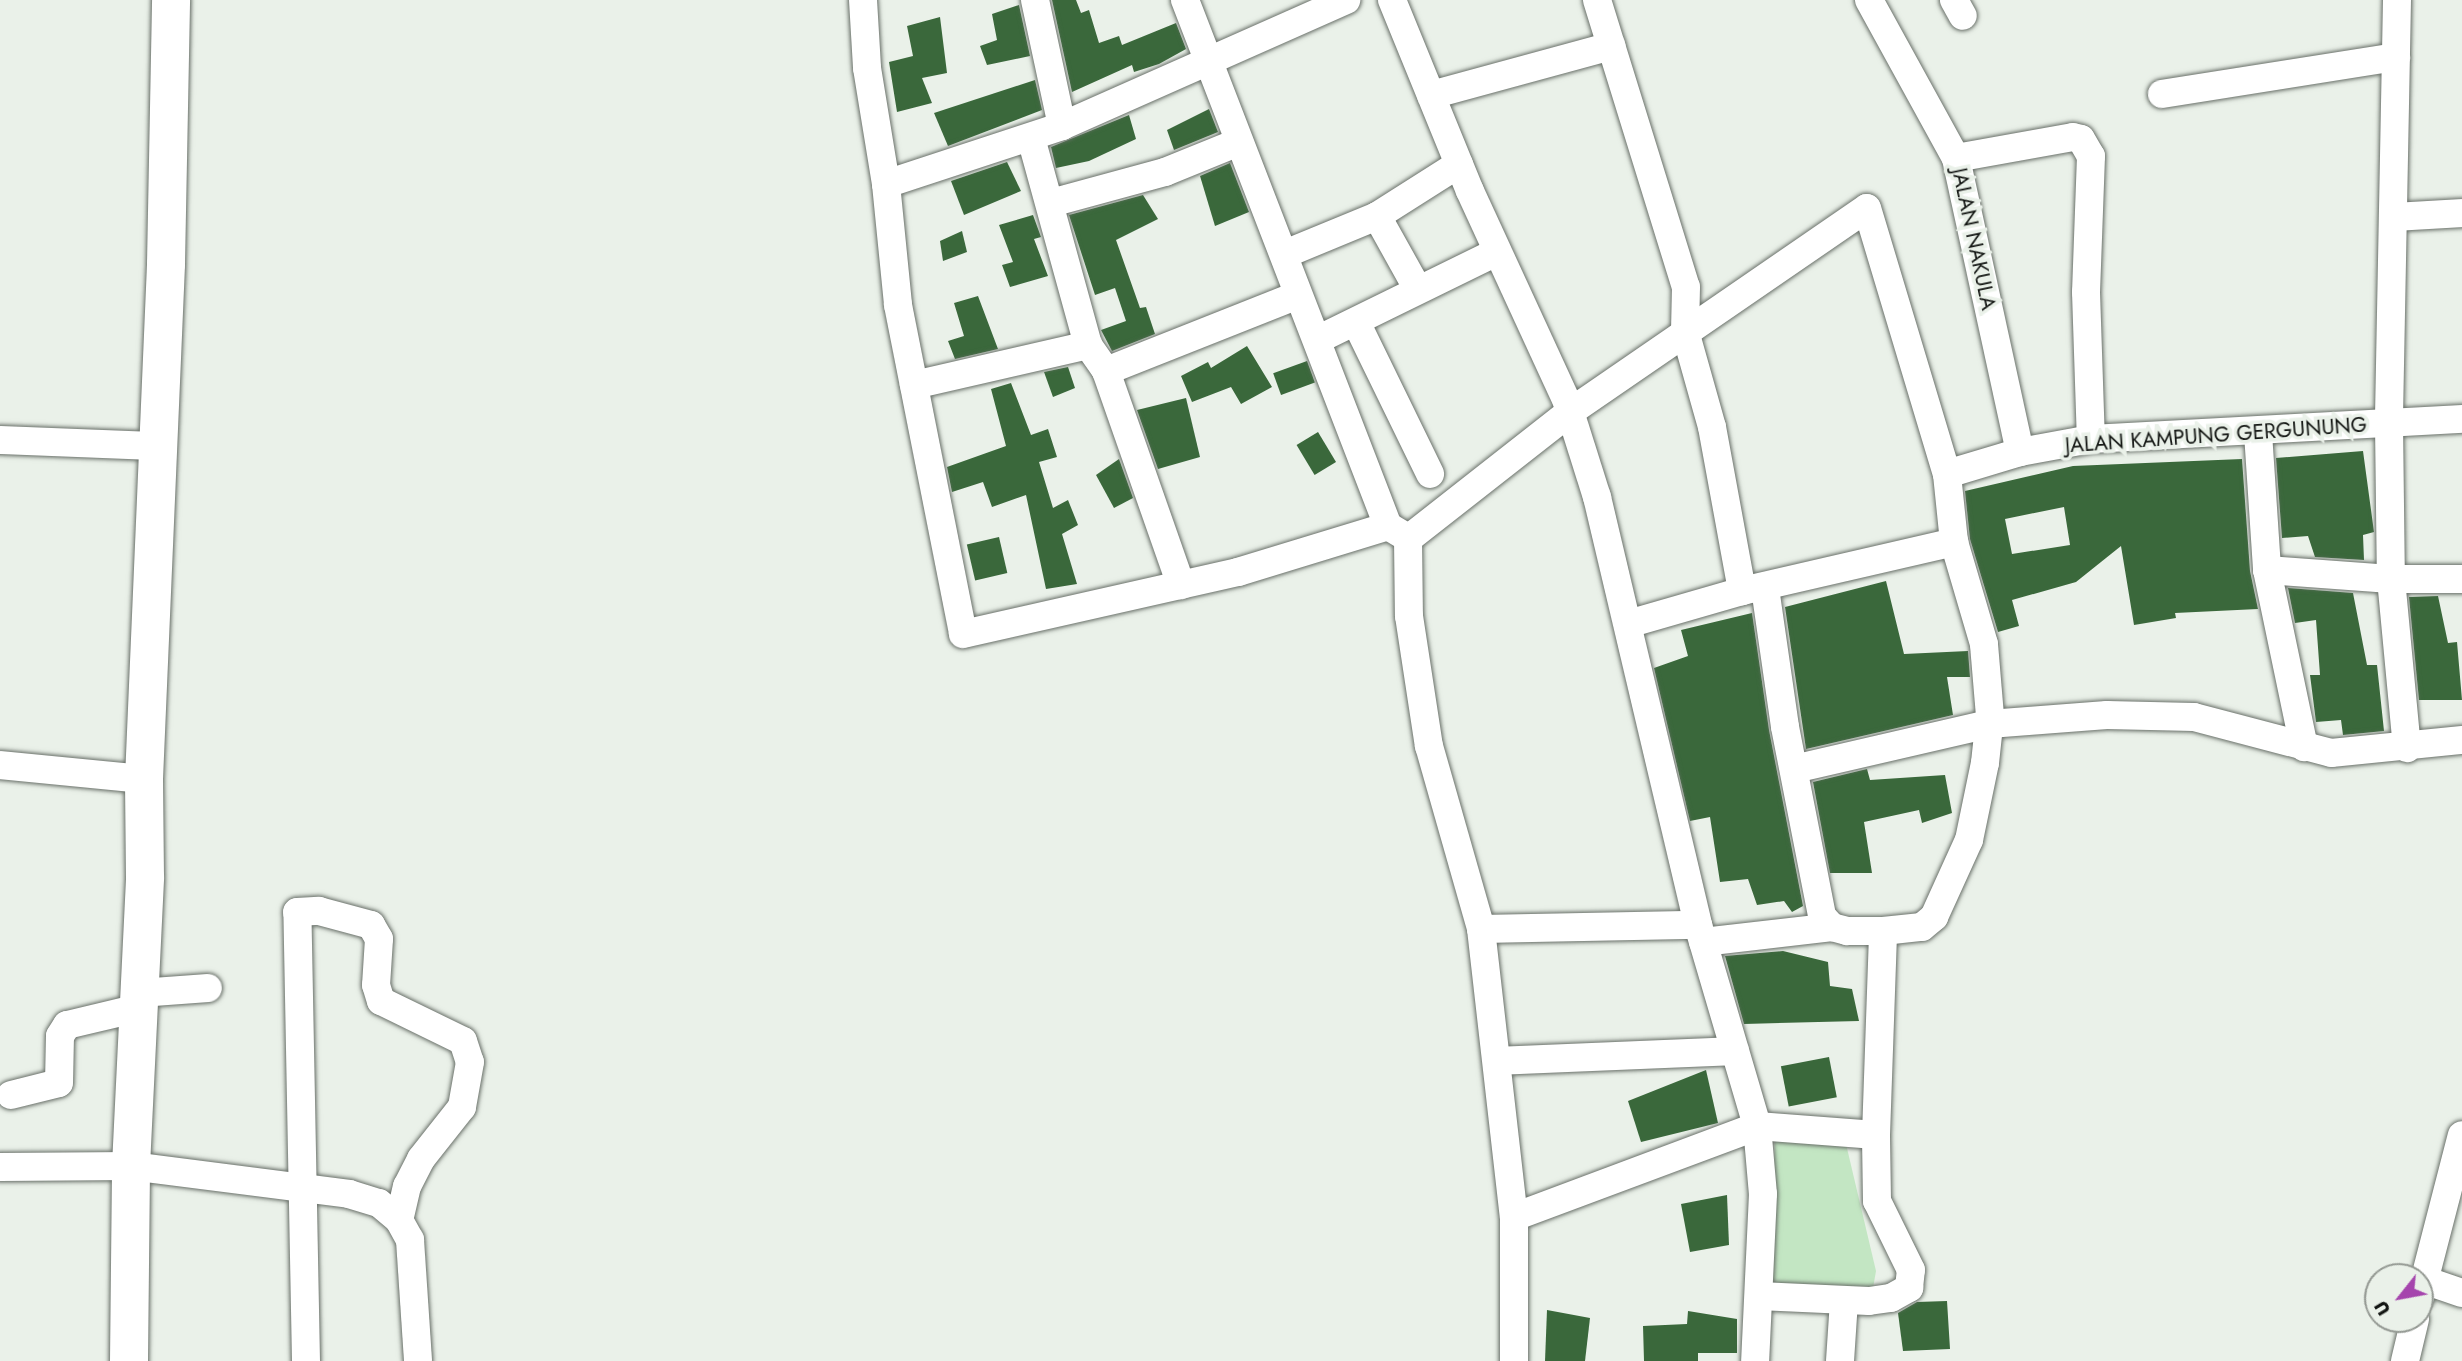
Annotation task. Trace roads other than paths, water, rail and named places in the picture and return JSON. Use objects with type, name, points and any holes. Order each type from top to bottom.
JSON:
[{"type":"street","points":[[129,1361],[131,1166],[140,1001],[144,779],[159,446],[171,0]]},
{"type":"street","points":[[863,0],[867,68],[886,184],[898,306],[963,634],[1398,532],[1685,331],[1867,208],[1947,474],[1954,542],[1984,644],[1989,724],[1969,839],[1934,917],[1922,927],[1883,931],[1832,927],[1701,934],[1481,929]]},
{"type":"street","points":[[1035,0],[1062,126]]},
{"type":"street","points":[[1185,0],[1285,254],[1298,295],[1398,532],[1429,746],[1481,929],[1514,1217],[1514,1361]]},
{"type":"street","points":[[886,184],[1062,126],[1346,0]]},
{"type":"street","points":[[1392,0],[1497,252],[1570,412],[1594,487],[1701,934],[1757,1126],[1763,1194],[1755,1361]]},
{"type":"street","points":[[1597,0],[1686,287],[1685,331],[1753,589],[1794,769],[1820,911],[1832,927]]},
{"type":"street","points":[[1868,0],[1956,158]]},
{"type":"street","name":"JALAN KAMPUNG GERGUNUNG","points":[[2397,0],[2389,424],[2391,579],[2407,748]]},
{"type":"street","points":[[1431,95],[1611,46]]},
{"type":"street","points":[[2162,94],[2396,57]]},
{"type":"street","name":"JALAN NAKULA","points":[[2020,452],[1956,158],[2073,136],[2087,147],[2091,156],[2087,292],[2091,439]]},
{"type":"street","points":[[1031,138],[1088,345],[1106,371],[1181,585]]},
{"type":"street","points":[[1051,203],[1165,172],[1239,142]]},
{"type":"street","points":[[1285,254],[1377,216],[1459,164]]},
{"type":"street","points":[[2395,217],[2462,213]]},
{"type":"street","points":[[1377,216],[1417,288]]},
{"type":"street","points":[[1317,340],[1417,288],[1497,252]]},
{"type":"street","points":[[1106,371],[1298,295]]},
{"type":"street","points":[[1356,322],[1430,474]]},
{"type":"street","points":[[914,385],[1088,345]]},
{"type":"street","name":"JALAN KAMPUNG GERGUNUNG","points":[[1947,474],[2020,452],[2091,439],[2258,433],[2462,419]]},
{"type":"street","points":[[2258,433],[2267,570],[2304,747]]},
{"type":"street","points":[[0,440],[159,446]]},
{"type":"street","points":[[1628,624],[1753,589],[1954,542]]},
{"type":"street","points":[[2267,570],[2391,579],[2462,579]]},
{"type":"street","points":[[1794,769],[1989,724],[2160,715],[2240,726],[2331,753],[2407,748],[2462,740]]},
{"type":"street","points":[[0,765],[144,779]]},
{"type":"street","points":[[306,1361],[297,912],[319,911],[371,925],[379,939],[376,985],[381,1001],[463,1041],[470,1062],[462,1107],[421,1159],[407,1186],[399,1220]]},
{"type":"street","points":[[1759,1296],[1844,1301],[1891,1298],[1912,1282],[1912,1270],[1877,1201],[1876,1135],[1883,931]]},
{"type":"street","points":[[11,1095],[59,1083],[60,1036],[68,1025],[140,1001],[208,988]]},
{"type":"street","points":[[1497,1061],[1735,1051]]},
{"type":"street","points":[[1514,1217],[1757,1126],[1876,1135]]},
{"type":"street","points":[[2429,1263],[2462,1135]]},
{"type":"street","points":[[0,1167],[131,1166],[303,1191],[349,1194],[379,1203],[399,1220],[410,1240],[414,1261],[418,1361]]},
{"type":"street","points":[[2434,1290],[2462,1293]]},
{"type":"street","points":[[1840,1361],[1844,1301]]},
{"type":"street","points":[[2411,1359],[2414,1333]]}]
